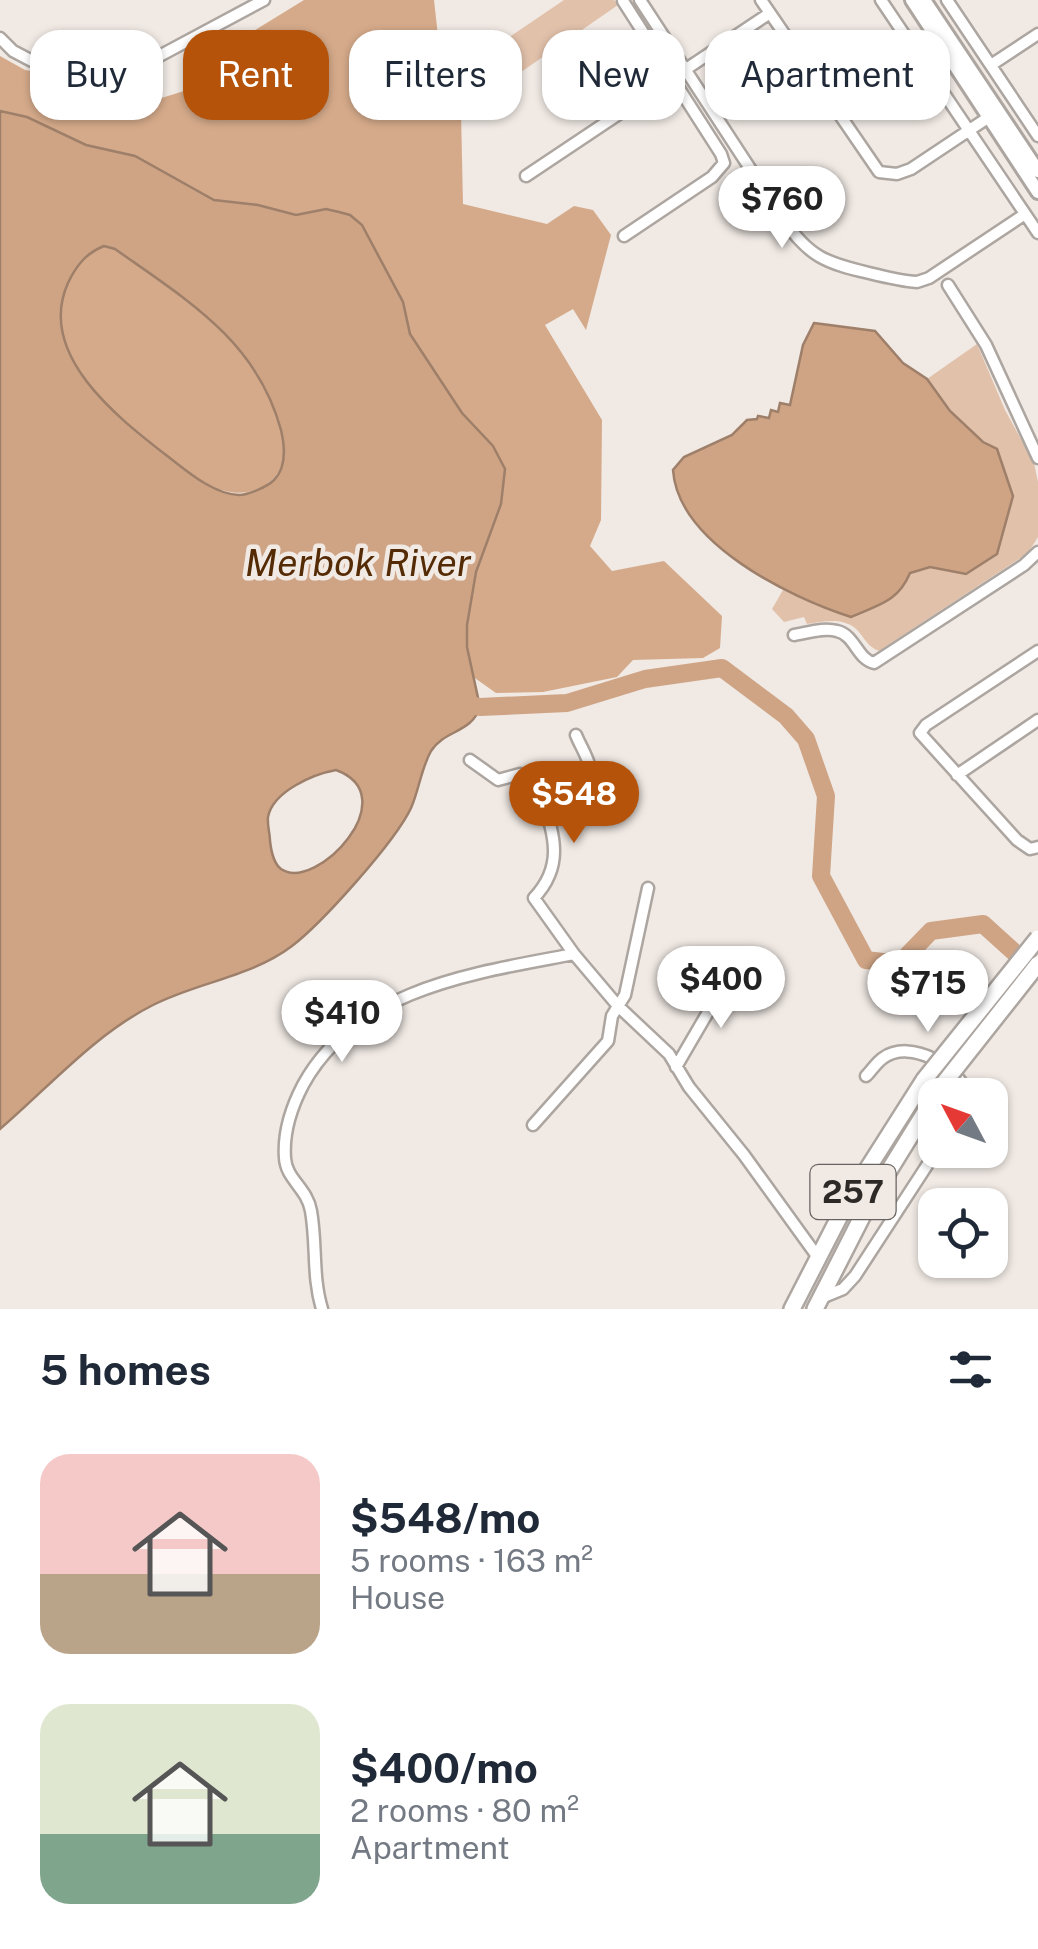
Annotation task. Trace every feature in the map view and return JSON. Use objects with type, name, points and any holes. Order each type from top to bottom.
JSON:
[{"type":"highway","name":"257","points":[[792,1309],[817,1256],[896,1120],[1038,938]]},
{"type":"highway","name":"257","points":[[949,1078],[1038,964]]},
{"type":"highway","name":"257","points":[[818,1304],[870,1204],[918,1124]]},
{"type":"street","points":[[235,0],[240,13]]},
{"type":"street","points":[[0,38],[32,61],[119,69],[150,61],[264,0]]},
{"type":"street","points":[[640,0],[791,230],[806,248],[826,262],[917,282],[929,278],[1024,214]]},
{"type":"street","points":[[760,0],[879,172],[897,174],[911,169],[993,114]]},
{"type":"street","points":[[881,0],[1038,234]]},
{"type":"street","points":[[912,0],[1038,171]]},
{"type":"street","points":[[924,0],[1038,192]]},
{"type":"street","points":[[947,0],[1038,136]]},
{"type":"street","points":[[623,1],[642,30]]},
{"type":"street","points":[[686,70],[770,14]]},
{"type":"street","points":[[991,65],[1038,34]]},
{"type":"street","points":[[624,236],[722,168],[722,154],[685,97]]},
{"type":"street","points":[[526,176],[611,120]]},
{"type":"street","points":[[948,284],[986,345],[1038,456]]},
{"type":"street","points":[[794,635],[836,630],[845,634],[864,659],[874,664],[1038,552]]},
{"type":"street","points":[[1038,650],[926,725],[920,733],[1017,840],[1030,849],[1038,848]]},
{"type":"street","points":[[957,775],[1038,720]]},
{"type":"street","points":[[470,760],[498,780],[520,774],[579,788],[592,775],[576,735]]},
{"type":"street","points":[[536,780],[556,857],[550,880],[534,898],[618,1006],[669,1054],[817,1256]]},
{"type":"street","points":[[533,1125],[602,1050],[611,1032],[612,1016],[625,995],[648,888]]},
{"type":"street","points":[[322,1309],[314,1277],[308,1196],[289,1172],[285,1160],[284,1138],[292,1109],[311,1071],[346,1034],[401,998],[474,973],[574,954]]},
{"type":"street","points":[[676,1068],[725,983],[734,972],[748,968]]},
{"type":"street","points":[[866,1076],[882,1058],[919,1054],[932,1057],[957,1078]]},
{"type":"street","points":[[818,1304],[843,1289],[854,1276],[925,1168]]},
{"type":"shaded area","points":[[304,0],[434,0],[437,30],[349,30],[349,120],[461,120],[463,204],[547,224],[574,206],[593,210],[611,235],[586,330],[573,309],[545,325],[602,420],[601,520],[590,546],[612,571],[664,561],[722,616],[720,648],[703,658],[633,660],[617,677],[543,692],[496,693],[472,676],[467,647],[468,609],[476,572],[501,504],[505,469],[493,446],[462,413],[410,334],[403,302],[362,225],[326,210],[296,215],[214,200],[135,156],[86,145],[33,120],[163,120],[163,98],[183,91],[183,120],[329,120],[329,30],[255,30]]},
{"type":"shaded area","points":[[564,0],[614,0],[618,5],[582,30],[542,30],[542,57],[522,71],[520,30]]},
{"type":"shaded area","points":[[0,56],[30,71],[30,118],[0,111]]},
{"type":"shaded area","points":[[104,246],[115,249],[193,305],[255,370],[270,398],[283,439],[282,464],[268,483],[246,492],[207,484],[121,418],[85,378],[63,333],[61,308],[74,271],[87,256]]},
{"type":"shaded area","points":[[977,344],[1005,410],[1034,463],[1038,537],[1028,553],[879,651],[843,622],[807,624],[804,617],[784,622],[772,609],[783,590],[851,617],[893,597],[910,573],[930,567],[966,574],[1007,516],[1013,497],[997,449],[967,427],[927,379]]},
{"type":"water","name":"Merbok River","points":[[0,111],[27,117],[86,145],[135,156],[214,200],[296,215],[326,209],[350,215],[362,225],[403,302],[410,334],[462,413],[493,446],[505,469],[501,504],[476,572],[467,625],[467,647],[480,707],[471,722],[431,751],[403,823],[339,901],[292,946],[259,965],[153,1005],[92,1046],[0,1129]],"holes":[[[104,246],[115,249],[216,325],[255,371],[270,399],[283,443],[281,469],[271,483],[239,495],[209,486],[105,403],[72,359],[63,334],[61,309],[68,283],[87,256]],[[336,770],[355,783],[362,800],[359,819],[348,838],[333,855],[314,867],[296,873],[281,869],[274,860],[268,820],[278,799],[296,785]]]},
{"type":"water","points":[[814,323],[875,331],[903,363],[927,379],[950,411],[983,442],[997,449],[1013,496],[997,554],[966,574],[930,567],[910,573],[893,597],[851,617],[769,581],[715,543],[694,521],[680,496],[673,470],[684,457],[732,435],[747,420],[769,418],[771,410],[778,412],[780,403],[790,405],[803,345]]},
{"type":"waterway","points":[[459,703],[480,707],[567,703],[645,679],[722,668],[786,716],[806,739],[826,796],[821,876],[866,960],[899,964],[931,931],[983,924],[1034,970]]}]
